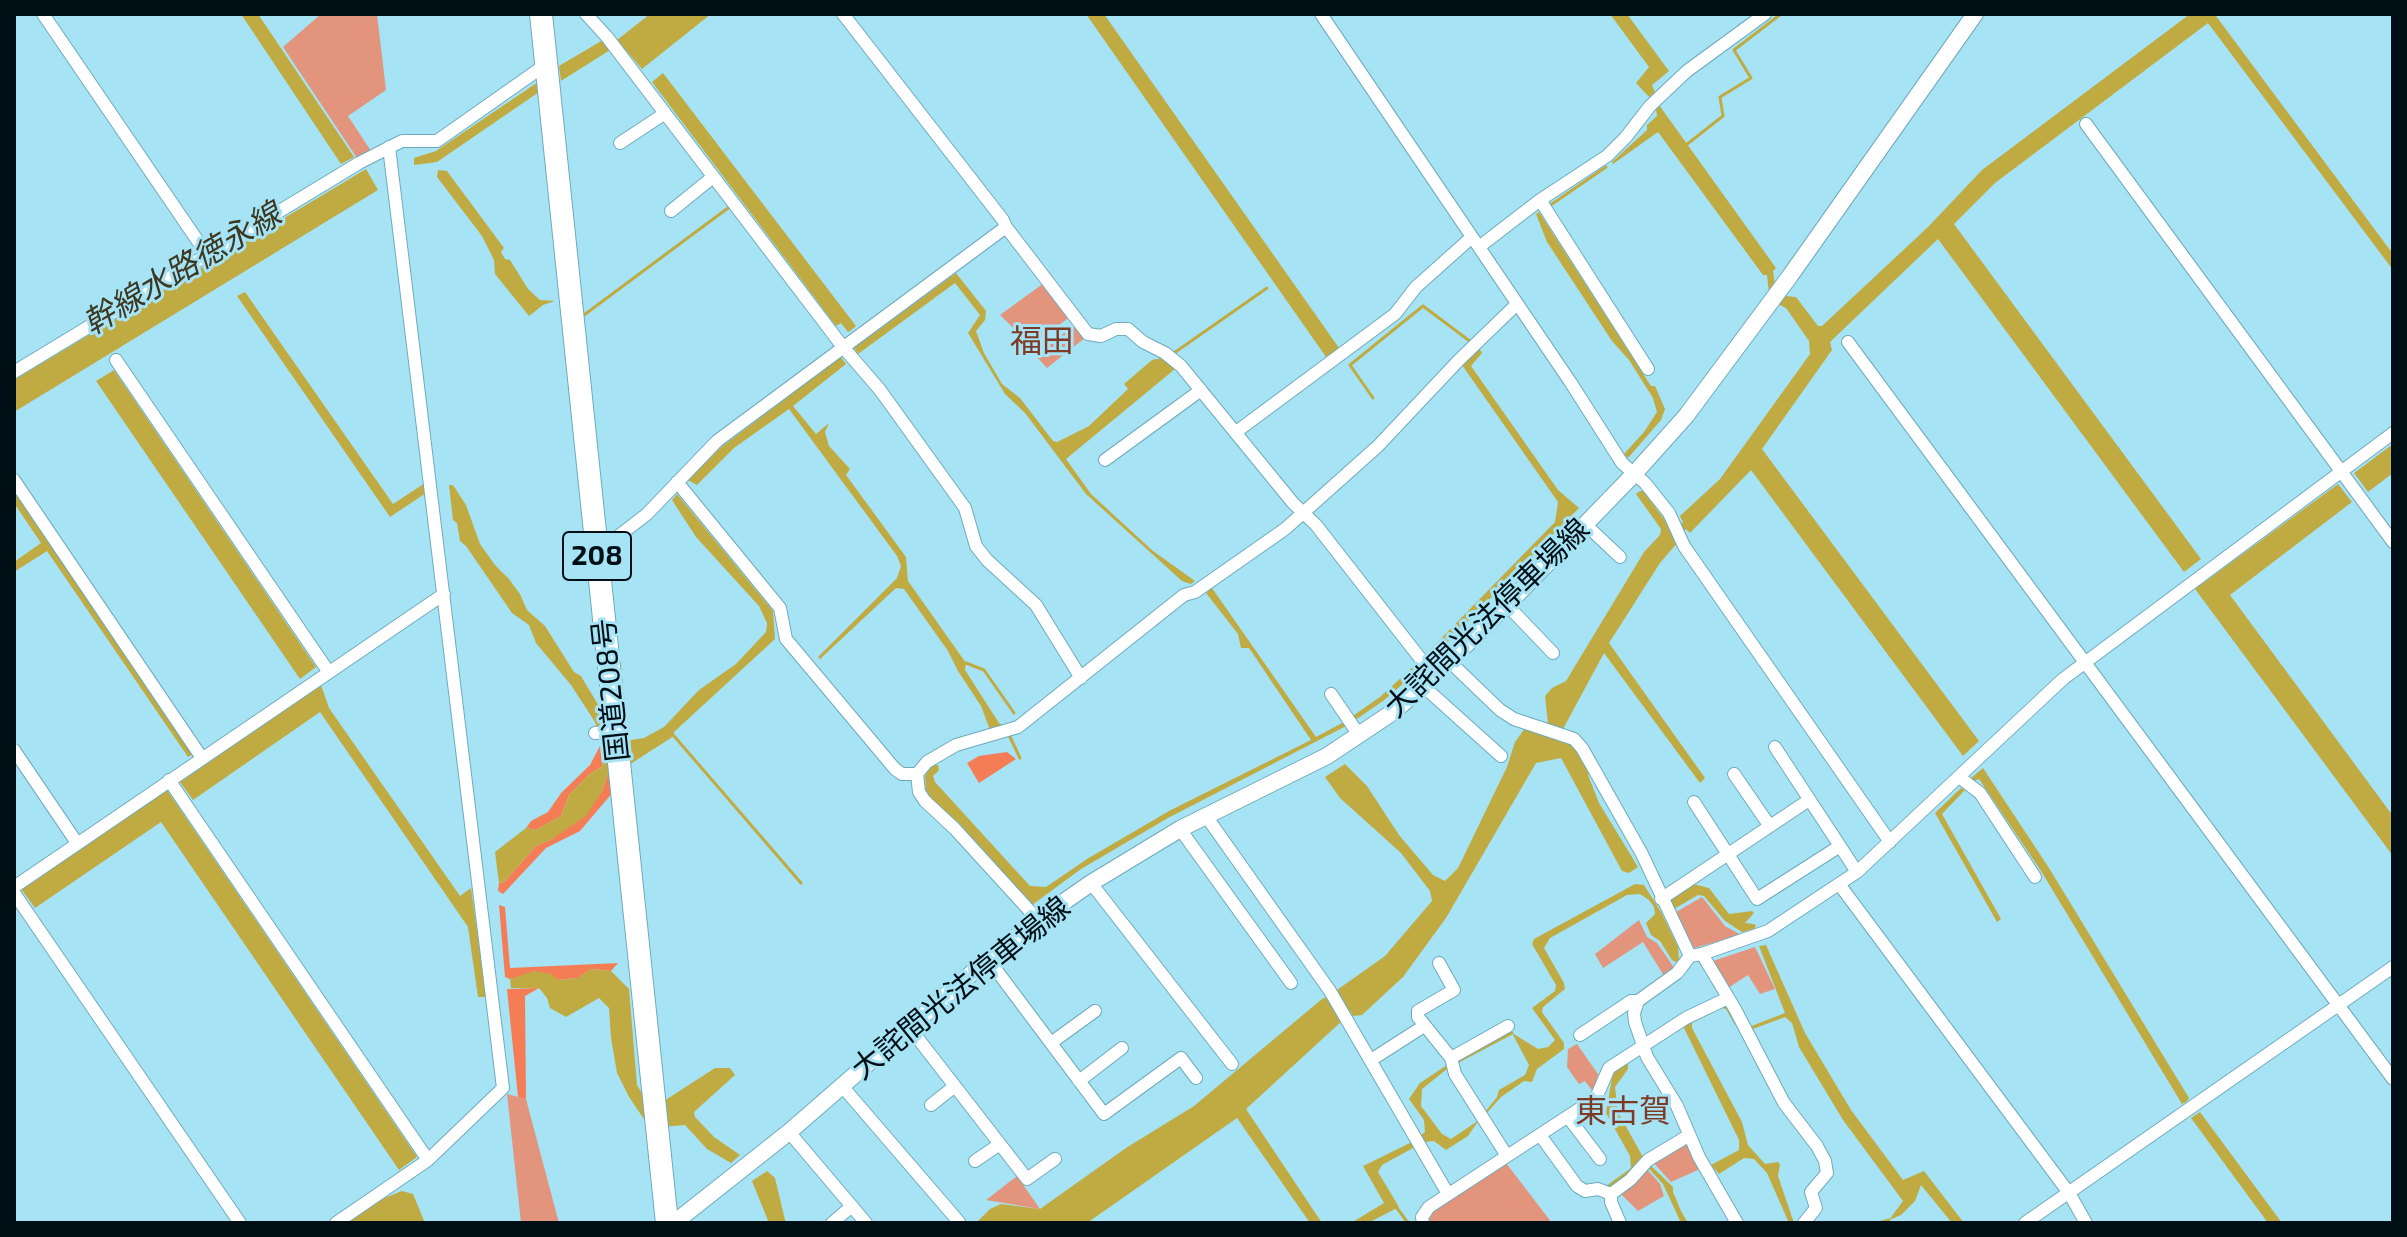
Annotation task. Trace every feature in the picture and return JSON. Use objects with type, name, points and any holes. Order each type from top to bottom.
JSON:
[{"type":"highway","name":"国道208号","points":[[541,14],[595,541],[606,732],[655,1098],[667,1223]]},
{"type":"main road","name":"大詫間光法停車場線","points":[[674,1223],[789,1132],[988,959],[1038,920],[1091,883],[1180,829],[1327,756],[1353,726],[1428,681],[1507,605],[1686,416],[1790,276],[1975,14]]},
{"type":"street","points":[[43,14],[208,256]]},
{"type":"street","points":[[586,14],[607,37],[843,347],[880,390],[965,508],[976,546],[1036,605],[1081,678]]},
{"type":"street","points":[[843,14],[1088,334],[1101,336],[1116,329],[1128,329],[1181,366],[1293,503],[1305,513],[1428,681],[1501,756]]},
{"type":"street","points":[[1321,14],[1622,463],[1635,473],[1669,513],[1678,532],[1890,842]]},
{"type":"street","points":[[1236,432],[1395,314],[1416,287],[1476,242],[1607,156],[1654,102],[1687,71],[1765,14]]},
{"type":"street","points":[[14,372],[389,147],[402,141],[437,141],[548,63]]},
{"type":"street","points":[[620,143],[664,114]]},
{"type":"street","points":[[2086,124],[2393,542]]},
{"type":"street","points":[[336,1223],[428,1160],[503,1088],[389,147]]},
{"type":"street","points":[[671,211],[713,177]]},
{"type":"street","points":[[1540,200],[1648,369]]},
{"type":"street","points":[[595,541],[616,538],[647,514],[717,441],[1006,227]]},
{"type":"street","points":[[1038,920],[955,829],[925,801],[919,792],[917,774],[927,762],[956,745],[1018,727],[1184,595],[1195,592],[1305,513],[1378,446],[1517,304]]},
{"type":"street","points":[[1848,342],[2393,1079]]},
{"type":"street","points":[[116,360],[328,671]]},
{"type":"street","points":[[1105,460],[1201,390]]},
{"type":"street","points":[[1580,1035],[1631,1001],[1638,1001],[1696,955],[1768,931],[1857,872],[2085,660],[2393,433]]},
{"type":"street","points":[[14,480],[202,758]]},
{"type":"street","points":[[677,482],[780,608],[786,639],[895,769],[902,774],[917,774]]},
{"type":"street","points":[[1585,524],[1620,557]]},
{"type":"street","points":[[240,1223],[18,897],[77,843],[176,791],[202,758],[444,594]]},
{"type":"street","points":[[1507,605],[1553,653]]},
{"type":"street","points":[[1449,661],[1500,710],[1514,719],[1574,739],[1582,748],[1642,854],[1661,899],[1696,955],[1728,998],[1778,1093],[1825,1161],[1827,1173],[1811,1192],[1816,1208],[1804,1223]]},
{"type":"street","points":[[1331,694],[1353,726]]},
{"type":"street","points":[[1775,747],[1857,872]]},
{"type":"street","points":[[14,750],[77,843]]},
{"type":"street","points":[[1734,774],[1769,825]]},
{"type":"street","points":[[1959,777],[1980,793],[2035,877]]},
{"type":"street","points":[[176,791],[428,1160]]},
{"type":"street","points":[[1661,899],[1728,851],[1809,800]]},
{"type":"street","points":[[1694,802],[1757,899],[1840,846]]},
{"type":"street","points":[[1206,816],[1335,999],[1448,1194]]},
{"type":"street","points":[[1180,829],[1291,983]]},
{"type":"street","points":[[1091,883],[1232,1064]]},
{"type":"street","points":[[1839,884],[2069,1193],[2086,1223]]},
{"type":"street","points":[[988,959],[1104,1114],[1181,1058],[1196,1078]]},
{"type":"street","points":[[1439,963],[1454,990],[1418,1011],[1418,1017],[1451,1058],[1455,1074],[1507,1156]]},
{"type":"street","points":[[2025,1223],[2393,967]]},
{"type":"street","points":[[1423,1223],[1422,1217],[1429,1207],[1596,1098],[1609,1068],[1686,1018],[1728,998]]},
{"type":"street","points":[[1638,1001],[1634,1013],[1647,1057],[1677,1106],[1688,1136],[1737,1223]]},
{"type":"street","points":[[1051,1043],[1095,1011]]},
{"type":"street","points":[[1371,1060],[1424,1026]]},
{"type":"street","points":[[1451,1058],[1508,1026]]},
{"type":"street","points":[[909,1027],[1027,1179],[1055,1159]]},
{"type":"street","points":[[1079,1081],[1122,1048]]},
{"type":"street","points":[[842,1086],[959,1222]]},
{"type":"street","points":[[931,1105],[955,1086]]},
{"type":"street","points":[[1568,1117],[1600,1159]]},
{"type":"street","points":[[789,1132],[866,1223]]},
{"type":"street","points":[[1540,1135],[1577,1186],[1585,1191],[1598,1189],[1611,1194]]},
{"type":"street","points":[[1611,1194],[1630,1180],[1645,1162],[1688,1136]]},
{"type":"street","points":[[975,1161],[1000,1144]]},
{"type":"street","points":[[1611,1194],[1620,1223]]},
{"type":"street","points":[[832,1223],[852,1206]]},
{"type":"shaded area","points":[[241,14],[258,14],[354,157],[341,164]]},
{"type":"shaded area","points":[[321,14],[377,14],[386,90],[348,116],[371,151],[357,158],[283,47]]},
{"type":"shaded area","points":[[650,14],[711,14],[642,69],[617,40]]},
{"type":"shaded area","points":[[1086,14],[1104,14],[1339,348],[1326,357]]},
{"type":"shaded area","points":[[1610,14],[1627,14],[1669,71],[1652,85],[1655,92],[1649,97],[1636,83],[1649,67]]},
{"type":"shaded area","points":[[2190,14],[2217,14],[2393,254],[2393,270],[2208,23],[1995,183],[1954,224],[2201,559],[2184,572],[1938,239],[1830,342],[1832,350],[1762,449],[1979,741],[1963,756],[1751,470],[1690,533],[1686,529],[1683,532],[1680,516],[1720,479],[1810,354],[1809,341],[1786,308],[1778,304],[1785,296],[1796,297],[1818,326],[1822,326],[1928,227],[1982,170]]},
{"type":"shaded area","points":[[603,40],[610,50],[561,81],[559,66]]},
{"type":"shaded area","points":[[663,73],[856,326],[850,331],[841,323],[836,326],[652,82]]},
{"type":"shaded area","points":[[538,82],[539,92],[437,162],[414,165],[414,158],[436,151]]},
{"type":"shaded area","points":[[1659,105],[1776,268],[1773,271],[1775,285],[1769,293],[1767,275],[1763,275],[1658,132],[1613,164],[1647,130],[1647,125],[1657,116]]},
{"type":"shaded area","points":[[366,169],[378,190],[14,412],[14,380]]},
{"type":"shaded area","points":[[438,170],[447,171],[504,248],[501,252],[505,259],[510,260],[528,289],[540,300],[555,301],[543,305],[529,316],[495,274],[494,260],[482,236],[437,177]]},
{"type":"shaded area","points":[[1539,212],[1651,386],[1655,386],[1665,409],[1661,420],[1628,458],[1624,454],[1657,412],[1653,398],[1547,242],[1536,214]]},
{"type":"shaded area","points":[[956,273],[986,311],[985,320],[976,331],[984,353],[1002,384],[1020,398],[1053,441],[1057,442],[1089,426],[1128,389],[1124,384],[1152,360],[1161,358],[1175,369],[1066,459],[1091,494],[1153,551],[1195,581],[1191,584],[1182,581],[1086,494],[1025,413],[1005,394],[968,333],[980,315],[955,283],[858,354],[854,348]]},
{"type":"shaded area","points":[[1044,283],[1070,317],[1031,345],[1000,315]]},
{"type":"shaded area","points":[[245,292],[393,504],[425,483],[426,493],[390,517],[237,296]]},
{"type":"shaded area","points":[[1076,324],[1086,337],[1047,368],[1035,355]]},
{"type":"shaded area","points":[[1478,346],[1482,353],[1471,366],[1558,490],[1579,508],[1430,660],[1425,655],[1555,522],[1558,502],[1462,365]]},
{"type":"shaded area","points":[[841,357],[846,364],[793,406],[816,434],[829,423],[825,432],[829,446],[850,469],[846,475],[906,557],[908,581],[966,663],[965,670],[999,723],[1005,727],[990,730],[981,706],[948,651],[904,589],[896,588],[820,659],[818,657],[897,578],[901,566],[897,556],[789,409],[734,448],[697,485],[688,480],[720,448]]},
{"type":"shaded area","points":[[114,370],[316,667],[300,679],[96,381]]},
{"type":"shaded area","points":[[2393,444],[2393,473],[2368,492],[2354,473]]},
{"type":"shaded area","points":[[2338,484],[2352,502],[2230,595],[2393,816],[2393,856],[2195,589]]},
{"type":"shaded area","points":[[449,485],[453,485],[466,505],[480,544],[520,594],[527,610],[545,626],[574,672],[581,676],[603,713],[606,740],[611,743],[644,738],[664,727],[699,690],[736,664],[766,632],[767,623],[759,606],[696,537],[672,500],[677,494],[773,611],[775,639],[674,732],[674,736],[632,763],[608,774],[601,793],[586,816],[536,846],[504,882],[499,883],[495,852],[526,828],[536,830],[561,816],[569,795],[591,773],[602,767],[605,750],[595,722],[571,685],[536,643],[529,625],[512,613],[460,541],[457,523],[453,520]]},
{"type":"shaded area","points":[[14,491],[193,754],[188,757],[47,551],[14,572],[14,562],[41,543],[14,503]]},
{"type":"shaded area","points":[[1640,491],[1667,523],[1678,542],[1660,563],[1609,643],[1705,778],[1700,783],[1604,653],[1563,729],[1564,740],[1575,748],[1590,772],[1588,775],[1599,803],[1638,867],[1629,873],[1622,871],[1561,758],[1536,763],[1446,918],[1403,977],[1362,1015],[1353,1016],[1349,1010],[1340,1015],[1342,1021],[1246,1109],[1322,1223],[1310,1223],[1237,1118],[1087,1223],[976,1223],[990,1209],[1001,1204],[1040,1209],[1126,1148],[1194,1106],[1322,999],[1328,996],[1341,998],[1337,990],[1385,956],[1432,901],[1430,891],[1401,853],[1340,798],[1325,777],[1345,764],[1367,786],[1399,835],[1433,875],[1445,881],[1458,868],[1507,767],[1515,742],[1525,728],[1544,733],[1548,724],[1545,696],[1552,688],[1566,681],[1644,552],[1660,535],[1661,529],[1636,494]]},
{"type":"shaded area","points":[[1212,588],[1316,737],[1380,697],[1415,665],[1419,670],[1383,701],[1348,725],[1168,818],[1081,869],[1032,905],[958,822],[934,802],[926,790],[925,776],[931,765],[938,765],[939,770],[933,776],[935,782],[1030,886],[1046,887],[1169,811],[1311,740],[1249,648],[1241,648],[1238,634],[1206,593]]},
{"type":"shaded area","points":[[321,685],[329,708],[460,896],[471,888],[486,997],[478,997],[468,927],[320,712],[193,800],[180,782]]},
{"type":"shaded area","points":[[602,742],[605,750],[602,767],[591,773],[569,795],[561,816],[536,830],[526,828],[531,821],[548,812],[561,793],[590,765]]},
{"type":"shaded area","points":[[1007,752],[1016,759],[979,783],[967,763],[979,756]]},
{"type":"shaded area","points":[[1983,768],[2049,868],[2189,1098],[2186,1102],[2182,1104],[2041,871],[1979,779],[1972,782],[1970,779]]},
{"type":"shaded area","points":[[612,771],[614,791],[580,831],[546,848],[503,894],[498,891],[499,883],[504,882],[536,846],[552,839],[601,793]]},
{"type":"shaded area","points":[[1961,788],[1965,790],[1942,814],[2001,919],[1997,922],[1935,813]]},
{"type":"shaded area","points":[[167,790],[417,1157],[399,1170],[161,822],[35,908],[21,889]]},
{"type":"shaded area","points":[[1635,884],[1644,885],[1661,912],[1678,947],[1679,960],[1672,960],[1660,941],[1651,935],[1646,923],[1655,914],[1654,907],[1640,894],[1627,895],[1550,938],[1544,948],[1565,989],[1543,1007],[1542,1012],[1564,1043],[1564,1049],[1537,1069],[1532,1082],[1524,1081],[1501,1097],[1486,1114],[1499,1090],[1525,1075],[1529,1065],[1512,1033],[1538,1049],[1548,1047],[1555,1040],[1532,1008],[1555,991],[1556,985],[1532,944],[1534,939]]},
{"type":"shaded area","points":[[1693,884],[1709,888],[1729,914],[1752,911],[1754,913],[1745,923],[1754,924],[1754,929],[1742,932],[1725,921],[1704,896],[1698,895],[1674,909],[1668,900]]},
{"type":"shaded area","points":[[1702,897],[1725,926],[1741,935],[1694,948],[1676,912]]},
{"type":"shaded area","points":[[499,905],[505,907],[510,968],[618,963],[611,971],[591,969],[578,978],[558,980],[534,971],[510,979],[505,977]]},
{"type":"shaded area","points":[[1639,920],[1647,937],[1657,943],[1675,969],[1666,979],[1643,942],[1603,968],[1595,954]]},
{"type":"shaded area","points":[[1766,945],[1805,1033],[1851,1110],[1903,1180],[1924,1171],[1964,1223],[1952,1223],[1921,1185],[1915,1201],[1901,1215],[1889,1220],[1903,1201],[1843,1120],[1799,1047],[1792,1023],[1785,1017],[1750,1030],[1749,1027],[1785,1013],[1759,946]]},
{"type":"shaded area","points":[[1755,947],[1775,989],[1760,994],[1748,975],[1728,988],[1713,961]]},
{"type":"shaded area","points":[[590,969],[611,971],[629,989],[637,1085],[647,1102],[667,1099],[715,1068],[730,1068],[735,1075],[694,1112],[714,1137],[740,1155],[731,1163],[707,1149],[685,1125],[650,1128],[617,1073],[609,1008],[599,998],[566,1017],[550,1008],[539,988],[511,988],[510,979],[534,971],[551,974],[558,980],[578,978]]},
{"type":"shaded area","points":[[539,988],[525,996],[526,1099],[518,1097],[507,989]]},
{"type":"shaded area","points":[[1723,1004],[1729,1006],[1738,1025],[1722,1008],[1692,1023],[1692,1028],[1742,1122],[1748,1145],[1765,1164],[1780,1164],[1778,1176],[1794,1223],[1789,1223],[1767,1173],[1754,1159],[1744,1158],[1719,1174],[1711,1165],[1739,1150],[1739,1140],[1684,1028],[1686,1024]]},
{"type":"shaded area","points":[[1577,1044],[1598,1074],[1594,1093],[1585,1081],[1579,1084],[1567,1067],[1568,1049]]},
{"type":"shaded area","points":[[1628,1060],[1628,1069],[1615,1087],[1618,1112],[1644,1159],[1673,1187],[1688,1223],[1681,1223],[1663,1184],[1642,1161],[1631,1173],[1610,1187],[1606,1186],[1631,1168],[1630,1156],[1606,1113],[1613,1072]]},
{"type":"shaded area","points":[[1447,1065],[1447,1069],[1422,1089],[1421,1106],[1442,1134],[1451,1139],[1479,1120],[1468,1136],[1446,1150],[1434,1141],[1424,1142],[1382,1165],[1378,1172],[1399,1207],[1368,1223],[1351,1223],[1384,1203],[1363,1166],[1412,1142],[1425,1132],[1424,1120],[1409,1099],[1420,1083]]},
{"type":"shaded area","points":[[507,1094],[526,1099],[559,1223],[521,1223]]},
{"type":"shaded area","points":[[2200,1112],[2282,1223],[2268,1223],[2191,1118]]},
{"type":"shaded area","points":[[1686,1142],[1700,1169],[1671,1182],[1652,1161]]},
{"type":"shaded area","points":[[1506,1163],[1552,1223],[1428,1223],[1435,1207]]},
{"type":"shaded area","points":[[1646,1168],[1660,1184],[1664,1196],[1638,1211],[1621,1194]]},
{"type":"shaded area","points":[[767,1171],[775,1178],[785,1220],[789,1223],[769,1223],[752,1181]]},
{"type":"shaded area","points":[[1017,1176],[1040,1209],[986,1200]]},
{"type":"shaded area","points":[[402,1191],[413,1194],[425,1223],[347,1223],[382,1199]]},
{"type":"waterway","points":[[1686,145],[1723,116],[1720,97],[1751,78],[1734,50],[1781,14]]},
{"type":"waterway","points":[[1552,204],[1606,167]]},
{"type":"waterway","points":[[584,315],[728,208]]},
{"type":"waterway","points":[[1174,353],[1267,288]]},
{"type":"waterway","points":[[1373,398],[1350,365],[1423,306],[1471,342]]},
{"type":"waterway","points":[[966,663],[984,670],[1014,713]]},
{"type":"waterway","points":[[674,736],[801,883]]},
{"type":"waterway","points":[[1010,737],[1020,758]]},
{"type":"waterway","points":[[1457,1062],[1512,1033]]},
{"type":"waterway","points":[[1397,1208],[1408,1223]]},
{"type":"waterway","points":[[1878,1223],[1889,1220]]},
{"type":"district","name":"福田","points":[[1042,341]]},
{"type":"district","name":"東古賀","points":[[1623,1111]]},
{"type":"water label","name":"幹線水路徳永線","points":[[182,269]]}]
